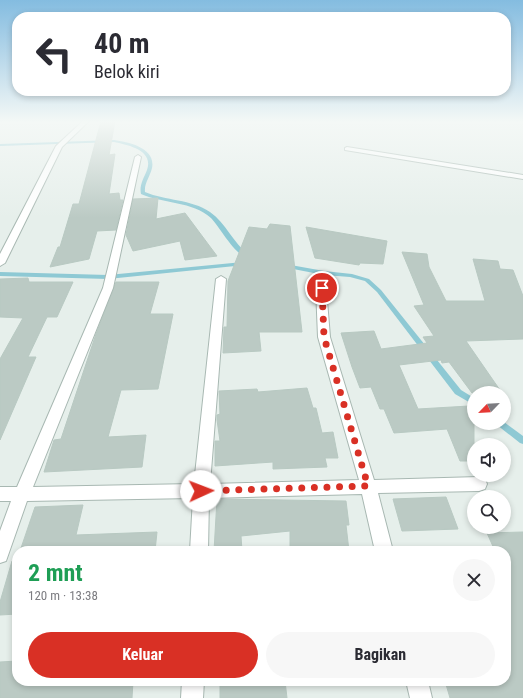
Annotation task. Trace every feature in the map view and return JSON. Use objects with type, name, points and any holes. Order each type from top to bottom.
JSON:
[{"type":"street","points":[[0,263],[55,154]]},
{"type":"street","points":[[381,154],[523,177]]},
{"type":"street","points":[[0,555],[22,493],[108,288],[138,157]]},
{"type":"street","points":[[199,546],[201,491],[222,279]]},
{"type":"street","points":[[322,288],[324,337],[368,486],[383,546]]},
{"type":"street","points":[[0,494],[479,484]]},
{"type":"street","points":[[192,698],[193,686]]},
{"type":"street","points":[[418,686],[421,698]]},
{"type":"building","points":[[92,154],[115,154],[109,194],[119,193],[120,200],[123,200],[116,230],[97,231],[89,259],[50,267],[58,247],[60,247],[73,204],[79,204]]},
{"type":"building","points":[[158,198],[156,219],[185,213],[217,256],[185,260],[180,241],[133,251],[126,235],[133,199]]},
{"type":"building","points":[[270,224],[290,226],[302,332],[259,332],[261,351],[223,353],[224,327],[227,327],[228,281],[249,227],[267,229]]},
{"type":"building","points":[[306,227],[387,241],[383,264],[360,263],[359,265],[315,258]]},
{"type":"building","points":[[402,252],[427,254],[429,267],[446,301],[485,301],[473,259],[498,261],[500,269],[513,270],[523,296],[523,339],[466,341],[497,386],[467,386],[449,362],[442,363],[441,360],[399,365],[418,409],[467,406],[467,430],[474,430],[474,438],[467,438],[467,461],[460,461],[447,429],[394,433],[384,409],[380,409],[371,387],[360,388],[341,333],[374,331],[381,349],[427,343],[423,337],[434,336],[414,306],[424,305]]},
{"type":"building","points":[[28,278],[29,282],[73,282],[57,317],[47,317],[28,357],[36,357],[0,440],[0,359],[23,318],[0,317],[0,279]]},
{"type":"building","points":[[116,282],[159,282],[150,314],[173,314],[158,389],[121,390],[108,437],[146,435],[142,467],[44,472],[54,440],[61,439],[96,334]]},
{"type":"building","points":[[307,388],[313,408],[316,408],[322,433],[333,432],[338,458],[325,458],[327,467],[273,469],[273,462],[215,466],[215,441],[220,441],[217,420],[217,415],[220,414],[219,391],[257,389],[258,392]]},
{"type":"building","points":[[446,497],[458,529],[402,531],[393,499]]},
{"type":"building","points":[[217,499],[346,501],[349,525],[346,525],[348,546],[290,546],[290,531],[241,536],[242,546],[214,546]]},
{"type":"building","points":[[83,505],[76,535],[157,532],[156,546],[22,546],[35,507]]},
{"type":"building","points":[[511,532],[523,532],[523,698],[450,698],[446,686],[511,686],[511,546],[493,546],[487,534],[511,534]]},
{"type":"building","points":[[12,561],[12,614],[0,615],[0,602]]},
{"type":"building","points":[[12,661],[12,686],[133,686],[132,698],[0,698],[0,662]]},
{"type":"building","points":[[220,686],[286,686],[287,698],[220,698]]},
{"type":"waterway","points":[[146,154],[150,161],[150,167],[143,186],[143,193],[158,198],[192,205],[208,213],[214,218],[236,246],[247,256]]},
{"type":"waterway","points":[[0,274],[108,277],[243,264]]},
{"type":"waterway","points":[[285,266],[324,273],[350,275],[367,280],[379,291],[458,392],[467,398]]},
{"type":"waterway","points":[[509,430],[523,441]]},
{"type":"route","points":[[201,491],[368,486],[324,337],[322,288]]}]
